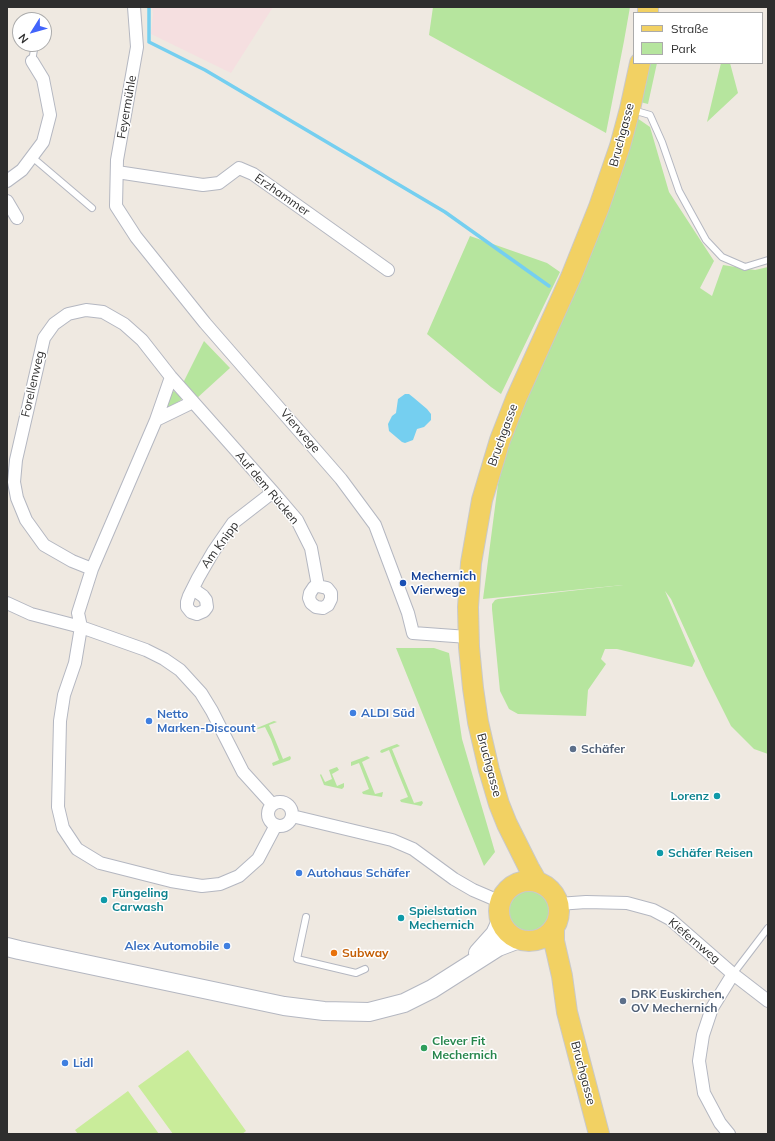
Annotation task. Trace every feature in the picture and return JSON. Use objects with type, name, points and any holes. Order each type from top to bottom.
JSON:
[{"type":"main road","name":"Bruchgasse","points":[[537,882],[528,868],[507,824],[495,791],[480,730],[473,688],[468,637],[469,590],[473,550],[480,507],[493,460],[516,399],[571,277],[599,207],[620,146],[640,64]]},
{"type":"main road","name":"Bruchgasse","points":[[506,894],[514,864],[513,849],[507,824]]},
{"type":"main road","points":[[7,946],[19,950],[284,1006],[324,1011],[369,1012],[404,1003],[432,989],[498,947],[541,938],[548,934],[554,928],[557,921],[559,912],[558,904],[551,890],[537,882],[528,881],[519,882],[506,894],[499,908],[501,921],[505,929],[511,935],[526,940]]},
{"type":"main road","points":[[465,967],[491,939],[497,931],[501,921]]},
{"type":"main road","name":"Bruchgasse","points":[[554,928],[554,941],[562,976],[567,1012],[599,1134]]},
{"type":"main road","name":"Bruchgasse","points":[[526,940],[544,954],[552,980],[567,1012]]},
{"type":"street","name":"Feyermühle","points":[[116,206],[117,160],[137,47],[134,7]]},
{"type":"street","points":[[7,181],[22,170],[43,142],[50,115],[43,80],[32,61]]},
{"type":"street","name":"Erzhammer","points":[[117,172],[203,185],[219,183],[239,168],[253,174],[388,270]]},
{"type":"street","points":[[7,201],[17,218]]},
{"type":"street","name":"Vierwege","points":[[116,206],[136,237],[205,323],[341,479],[375,525],[408,613],[413,633],[468,637]]},
{"type":"street","name":"Forellenweg","points":[[92,569],[72,561],[44,545],[26,520],[17,498],[14,482],[16,460],[44,338],[54,324],[68,314],[86,310],[103,312],[124,324],[142,340],[174,381]]},
{"type":"street","points":[[174,381],[92,569],[78,613],[81,628],[75,663],[63,702],[60,721],[58,807],[63,828],[77,849],[100,863],[171,881],[202,886],[220,884],[239,876],[258,859],[276,825]]},
{"type":"street","name":"Auf dem Rücken","points":[[174,381],[297,520],[311,548],[318,586]]},
{"type":"street","points":[[156,420],[193,402]]},
{"type":"street","name":"Am Knipp","points":[[193,589],[213,552],[234,523],[273,492]]},
{"type":"street","points":[[7,603],[31,614],[81,628],[146,650],[164,659],[180,670],[201,693],[212,711],[243,772],[272,804]]},
{"type":"street","points":[[279,802],[287,804],[290,807],[292,816],[287,824],[283,826],[276,825],[268,818],[269,809],[272,804],[279,802]]},
{"type":"street","points":[[292,816],[392,840],[413,849],[454,879],[473,890],[506,894]]},
{"type":"street","name":"Kiefernweg","points":[[558,904],[586,902],[627,903],[653,910],[670,919],[733,974],[768,1001]]},
{"type":"street","points":[[729,1134],[720,1123],[704,1093],[699,1060],[703,1035],[712,1008],[733,974]]},
{"type":"lane","points":[[32,61],[34,52]]},
{"type":"lane","points":[[630,109],[650,115],[662,142],[679,191],[706,240],[722,257],[745,267],[768,260]]},
{"type":"lane","points":[[32,158],[92,208]]},
{"type":"lane","points":[[306,917],[297,959],[356,973],[365,969]]},
{"type":"lane","points":[[733,974],[768,928]]},
{"type":"shaded area","points":[[152,7],[273,7],[231,73],[151,34],[153,14]]},
{"type":"green space","points":[[433,7],[630,7],[606,133],[429,35]]},
{"type":"green space","points":[[647,64],[657,64],[648,104],[640,102]]},
{"type":"green space","points":[[721,64],[730,64],[738,93],[707,122]]},
{"type":"green space","points":[[637,118],[650,127],[669,192],[714,261],[700,288],[712,296],[723,265],[755,270],[768,267],[768,754],[754,749],[731,726],[706,676],[671,599],[665,591],[695,661],[692,667],[617,649],[605,649],[601,659],[606,664],[588,690],[586,716],[518,714],[509,709],[500,691],[492,609],[492,604],[495,600],[623,585],[483,599],[498,484],[519,403]]},
{"type":"green space","points":[[470,236],[547,263],[560,272],[501,394],[427,334]]},
{"type":"green space","points":[[204,341],[230,368],[196,399],[182,385]]},
{"type":"green space","points":[[174,391],[181,397],[181,400],[166,409],[171,393]]},
{"type":"green space","points":[[396,648],[434,648],[449,653],[462,739],[495,852],[484,866]]},
{"type":"green space","points":[[274,721],[277,722],[269,725],[283,759],[290,756],[291,758],[290,760],[273,766],[272,763],[279,760],[271,739],[265,727],[257,728]]},
{"type":"green space","points":[[397,744],[400,746],[392,749],[414,803],[422,801],[423,803],[421,806],[401,802],[400,800],[408,797],[389,750],[382,753],[380,752],[381,750]]},
{"type":"green space","points":[[367,756],[370,758],[362,762],[375,794],[383,792],[382,797],[363,794],[362,792],[369,789],[359,763],[351,766],[351,762]]},
{"type":"green space","points":[[337,767],[339,770],[332,774],[337,786],[344,783],[344,787],[342,789],[324,785],[320,775],[321,774],[325,782],[332,779],[329,770]]},
{"type":"green space","points":[[525,887],[533,887],[542,891],[548,897],[552,910],[548,923],[542,929],[533,933],[525,933],[516,929],[510,923],[506,914],[506,906],[510,897],[516,891]]},
{"type":"green space","points":[[188,1050],[246,1131],[242,1134],[173,1134],[138,1086]]},
{"type":"green space","points":[[128,1091],[159,1134],[78,1134],[75,1130]]},
{"type":"water","points":[[405,394],[409,394],[427,409],[431,414],[431,420],[424,427],[417,429],[413,440],[405,443],[389,431],[388,424],[392,416],[396,413],[398,399]]},
{"type":"waterway","points":[[149,7],[149,42],[205,70],[445,212],[549,286]]},
{"type":"place","name":"Mechernich Vierwege","points":[[403,583]]},
{"type":"place","name":"ALDI Süd","points":[[353,713]]},
{"type":"place","name":"Netto Marken-Discount","points":[[149,721]]},
{"type":"place","name":"Schäfer","points":[[573,749]]},
{"type":"place","name":"Lorenz","points":[[717,796]]},
{"type":"place","name":"Schäfer Reisen","points":[[660,853]]},
{"type":"place","name":"Autohaus Schäfer","points":[[299,873]]},
{"type":"place","name":"Füngeling Carwash","points":[[104,900]]},
{"type":"place","name":"Spielstation Mechernich","points":[[401,918]]},
{"type":"place","name":"Alex Automobile","points":[[227,946]]},
{"type":"place","name":"Subway","points":[[334,953]]},
{"type":"place","name":"DRK Euskirchen, OV Mechernich","points":[[623,1001]]},
{"type":"place","name":"Clever Fit Mechernich","points":[[424,1048]]},
{"type":"place","name":"Lidl","points":[[65,1063]]}]
